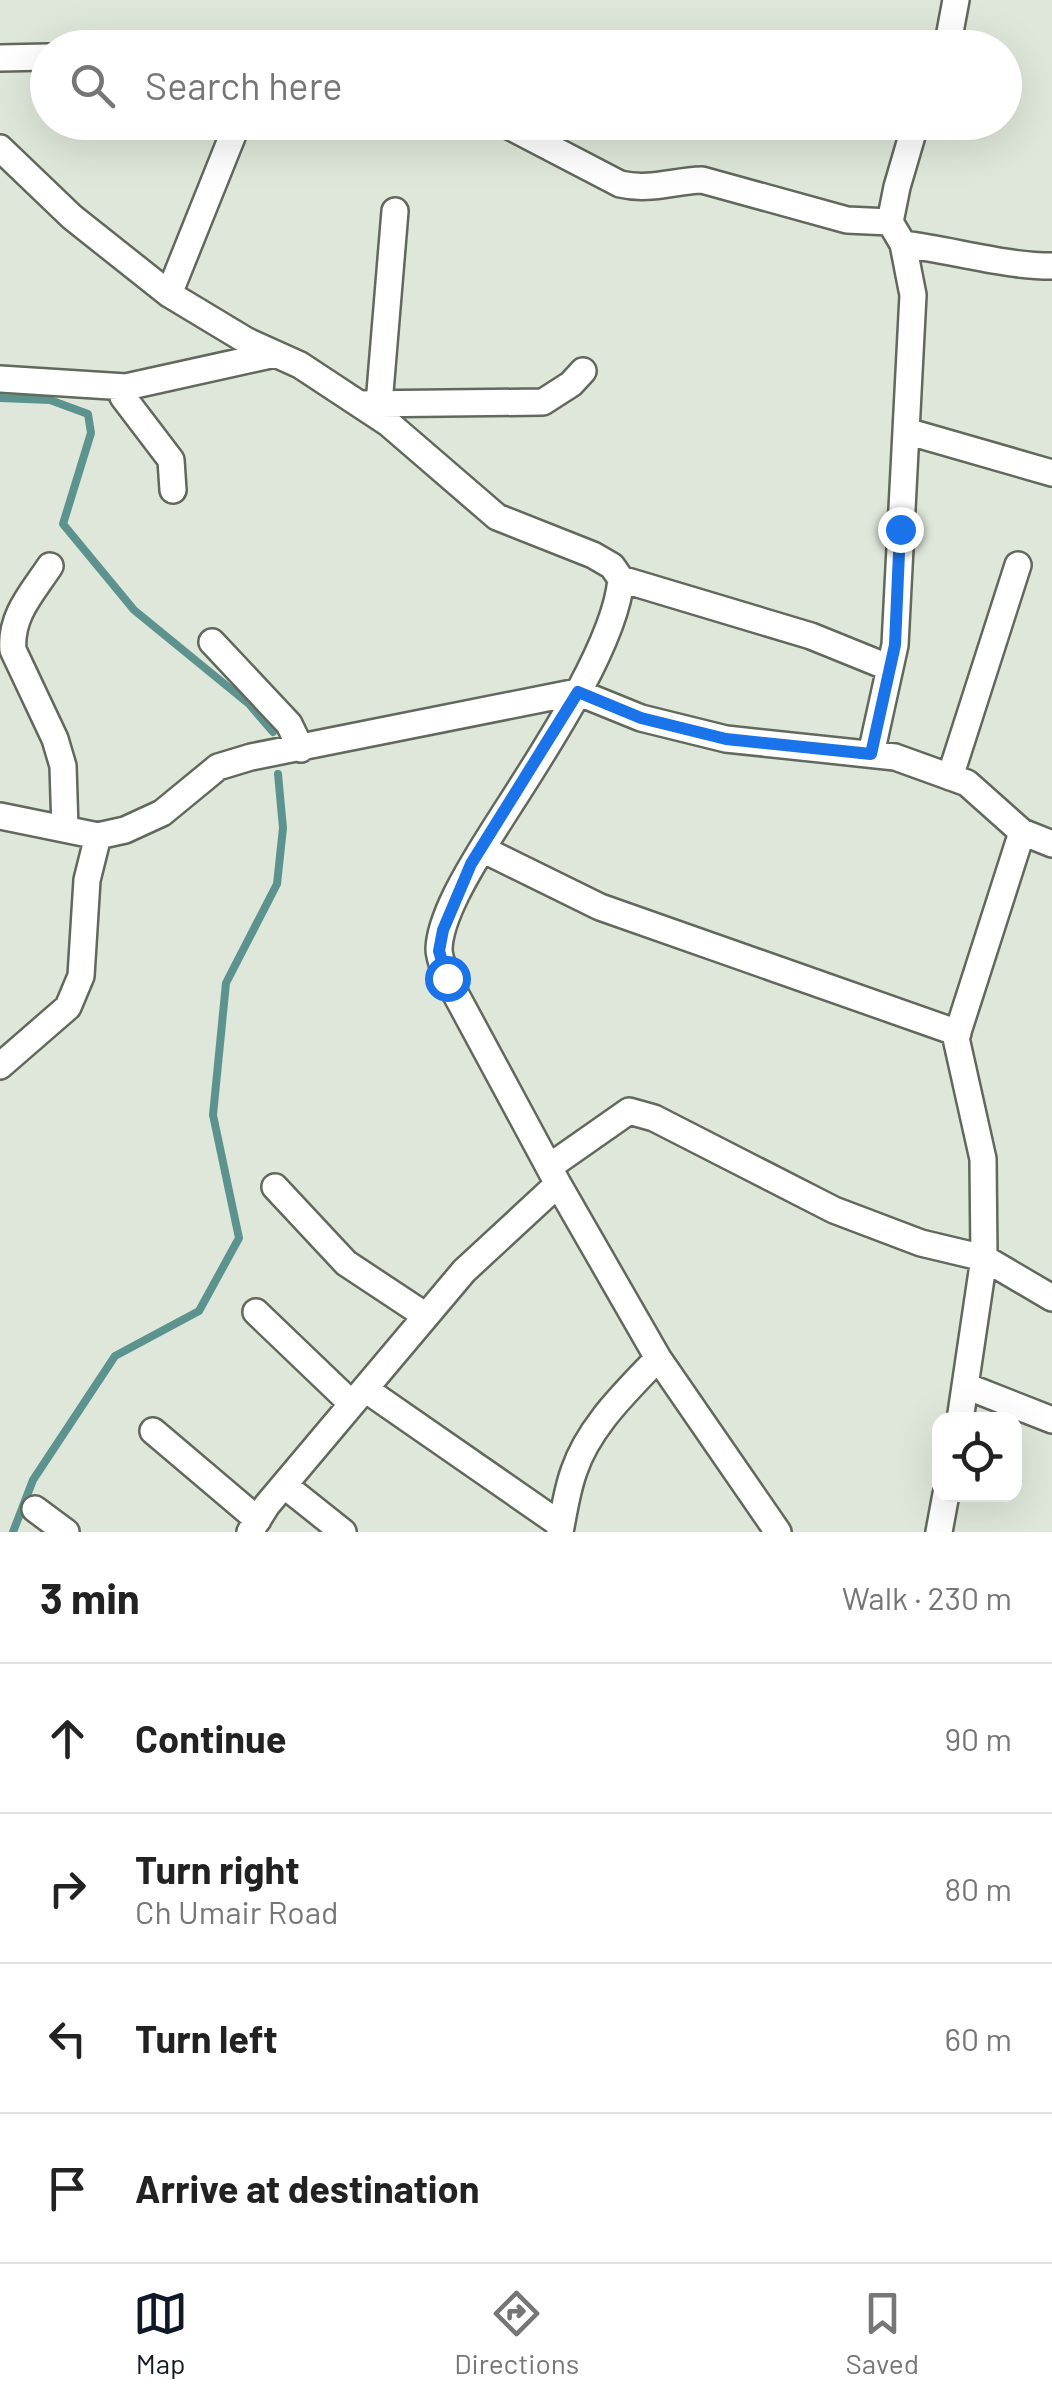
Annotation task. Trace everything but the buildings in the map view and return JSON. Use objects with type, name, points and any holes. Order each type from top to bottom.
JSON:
[{"type":"street","points":[[950,30],[956,0]]},
{"type":"street","points":[[0,58],[30,57]]},
{"type":"street","points":[[169,294],[231,140]]},
{"type":"street","points":[[536,140],[620,184],[640,189],[702,180],[958,251],[1013,264],[1052,266]]},
{"type":"street","points":[[871,754],[890,668],[899,596],[913,295],[897,233],[897,186],[911,140]]},
{"type":"street","points":[[0,148],[72,217],[169,294],[246,341],[300,365],[370,404],[497,517],[594,555],[612,566],[621,579],[811,636],[890,668]]},
{"type":"street","points":[[370,404],[394,212]]},
{"type":"street","points":[[0,380],[126,387],[276,354]]},
{"type":"street","points":[[370,404],[542,402],[571,384],[583,371]]},
{"type":"street","points":[[126,387],[123,397],[171,460],[173,490]]},
{"type":"street","points":[[906,431],[1052,473]]},
{"type":"street","points":[[950,776],[1018,565]]},
{"type":"street","points":[[50,566],[14,622],[11,634],[13,650],[55,739],[63,766],[65,829]]},
{"type":"street","points":[[621,579],[614,613],[578,692],[471,864],[443,930],[439,951],[447,978],[553,1175],[658,1358],[778,1532]]},
{"type":"street","points":[[212,642],[289,724],[301,748]]},
{"type":"street","points":[[0,816],[98,836],[147,822],[218,767],[578,692],[641,718],[726,739],[895,757],[967,783],[1022,832],[1052,844]]},
{"type":"street","points":[[961,1412],[984,1258],[983,1159],[958,1034],[1022,832]]},
{"type":"street","points":[[0,1066],[68,1006],[80,976],[87,880],[98,836]]},
{"type":"street","points":[[482,849],[600,908],[958,1034]]},
{"type":"street","points":[[153,1432],[254,1526],[464,1271],[553,1175],[629,1111],[654,1118],[834,1210],[921,1243],[984,1258],[1052,1298]]},
{"type":"street","points":[[275,1187],[346,1263],[426,1316]]},
{"type":"street","points":[[256,1312],[358,1397],[560,1529],[574,1470],[586,1446],[609,1411],[658,1358]]},
{"type":"street","points":[[966,1386],[1052,1420]]},
{"type":"street","points":[[284,1485],[343,1532]]},
{"type":"street","points":[[939,1532],[945,1502]]},
{"type":"street","points":[[35,1509],[66,1532]]},
{"type":"waterway","points":[[0,398],[50,400],[88,414],[91,433],[63,524],[134,610],[249,704],[273,732]]},
{"type":"waterway","points":[[13,1532],[33,1480],[115,1356],[199,1311],[239,1238],[213,1115],[226,983],[277,884],[283,828],[278,774]]},
{"type":"route","points":[[447,978],[439,951],[443,930],[471,864],[578,692],[641,718],[726,739],[871,754],[895,645],[900,529]]}]
